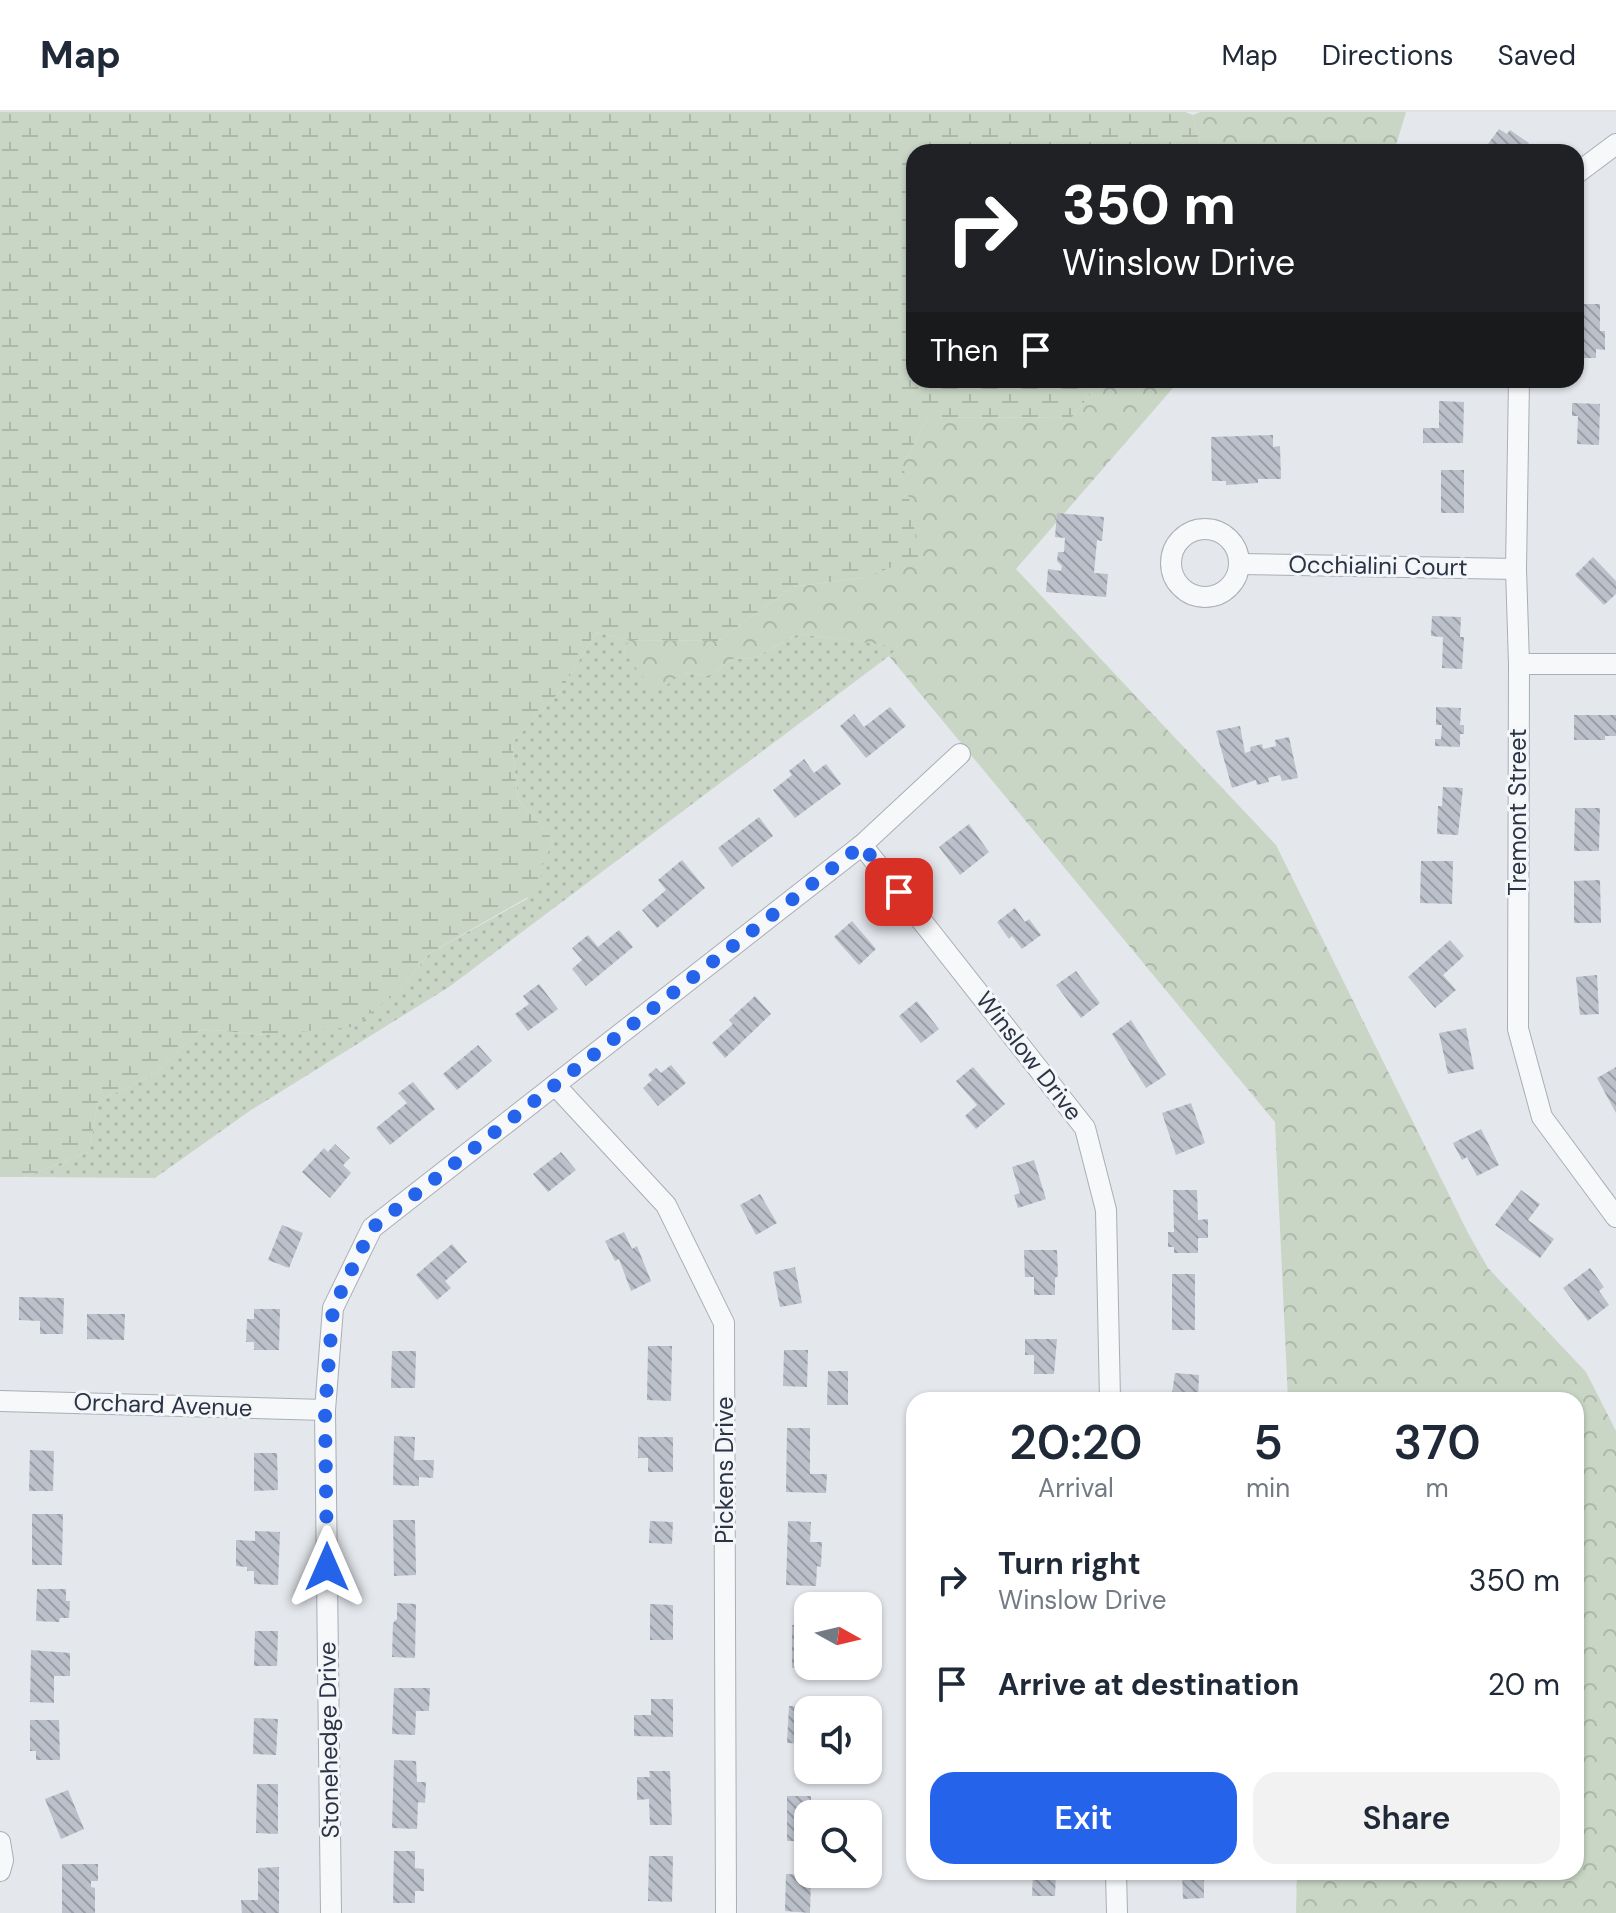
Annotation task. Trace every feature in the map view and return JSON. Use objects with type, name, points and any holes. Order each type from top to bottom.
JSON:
[{"type":"street","points":[[1584,168],[1616,144]]},
{"type":"street","name":"Tremont Street","points":[[1519,388],[1516,569],[1519,664],[1518,1029],[1542,1117],[1616,1217]]},
{"type":"street","name":"Occhialini Court","points":[[1239,564],[1516,569]]},
{"type":"street","points":[[1519,664],[1616,664]]},
{"type":"street","name":"Stonehedge Drive","points":[[331,1913],[325,1410],[333,1308],[372,1228],[862,845],[960,754]]},
{"type":"street","name":"Winslow Drive","points":[[862,845],[1085,1128],[1106,1210],[1110,1392]]},
{"type":"street","name":"Pickens Drive","points":[[555,1085],[666,1205],[724,1323],[726,1913]]},
{"type":"street","name":"Orchard Avenue","points":[[0,1401],[325,1410]]},
{"type":"street","points":[[0,1842],[3,1860],[0,1871]]},
{"type":"street","points":[[1116,1880],[1117,1913]]},
{"type":"green space","points":[[0,112],[1185,112],[1193,115],[1200,144],[906,144],[906,388],[1096,388],[1072,417],[928,418],[903,464],[919,556],[867,577],[792,587],[718,641],[629,640],[596,632],[562,689],[512,743],[518,799],[553,840],[541,869],[542,889],[430,953],[398,992],[352,1027],[266,1035],[201,1029],[155,1074],[98,1101],[89,1152],[24,1177],[0,1177]]},
{"type":"green space","points":[[1200,112],[1406,112],[1396,144],[1200,144],[1193,115]]},
{"type":"green space","points":[[1096,388],[1173,388],[1016,569],[1276,845],[1488,1268],[1586,1372],[1616,1431],[1616,1913],[1296,1913],[1297,1880],[1584,1880],[1584,1392],[1288,1392],[1275,1122],[889,656],[899,647],[798,634],[755,658],[731,659],[711,676],[683,673],[656,693],[624,653],[629,640],[718,641],[792,587],[867,577],[903,464],[928,418],[1072,417]]},
{"type":"green space","points":[[596,632],[629,640],[624,654],[683,673],[711,676],[731,659],[755,658],[798,634],[901,647],[449,987],[251,1110],[155,1178],[24,1177],[89,1152],[98,1101],[155,1074],[201,1029],[266,1035],[398,992],[430,953],[527,899],[553,840],[518,799],[512,743],[562,689]]},
{"type":"building","points":[[1499,129],[1507,134],[1510,130],[1529,143],[1528,144],[1488,144]]},
{"type":"building","points":[[1584,304],[1600,304],[1600,331],[1605,331],[1605,350],[1596,349],[1596,358],[1584,358]]},
{"type":"building","points":[[1439,401],[1464,402],[1463,443],[1423,443],[1423,428],[1439,428]]},
{"type":"building","points":[[1572,403],[1600,404],[1599,445],[1577,444],[1578,416],[1572,416]]},
{"type":"building","points":[[1273,435],[1273,447],[1280,446],[1281,479],[1258,479],[1258,483],[1226,485],[1226,481],[1212,481],[1211,437]]},
{"type":"building","points":[[1441,470],[1464,470],[1464,513],[1441,513]]},
{"type":"building","points":[[1057,513],[1104,517],[1102,541],[1097,540],[1094,573],[1108,574],[1106,597],[1046,592],[1048,569],[1061,571],[1058,552],[1064,552],[1065,538],[1055,537]]},
{"type":"building","points":[[1593,557],[1616,581],[1616,594],[1604,605],[1575,575]]},
{"type":"building","points":[[1432,616],[1461,617],[1460,637],[1464,637],[1462,669],[1442,668],[1443,637],[1431,636]]},
{"type":"building","points":[[890,707],[906,726],[866,758],[840,726],[854,714],[864,727]]},
{"type":"building","points":[[1436,707],[1461,708],[1460,725],[1464,725],[1464,734],[1460,734],[1460,747],[1435,746],[1435,739],[1441,739],[1442,725],[1436,725]]},
{"type":"building","points":[[1574,715],[1616,715],[1616,736],[1605,736],[1605,740],[1574,740]]},
{"type":"building","points":[[1240,726],[1245,753],[1251,751],[1250,747],[1262,744],[1263,749],[1276,746],[1275,740],[1289,737],[1298,778],[1282,781],[1280,775],[1268,778],[1269,782],[1257,785],[1256,780],[1232,788],[1216,731]]},
{"type":"building","points":[[804,759],[814,773],[826,764],[841,784],[795,818],[773,790],[792,775],[789,771]]},
{"type":"building","points":[[1443,787],[1463,788],[1458,835],[1437,834],[1438,806],[1442,806]]},
{"type":"building","points":[[1575,808],[1600,808],[1599,851],[1574,851]]},
{"type":"building","points":[[759,817],[773,836],[732,867],[718,848]]},
{"type":"building","points":[[969,824],[989,852],[960,875],[939,847]]},
{"type":"building","points":[[682,860],[705,888],[657,928],[642,910],[666,890],[658,880]]},
{"type":"building","points":[[1421,861],[1453,861],[1452,904],[1420,903]]},
{"type":"building","points":[[1600,880],[1601,923],[1574,923],[1574,881]]},
{"type":"building","points":[[1015,908],[1025,922],[1029,919],[1041,935],[1022,949],[1012,936],[1009,939],[997,922]]},
{"type":"building","points":[[852,921],[876,949],[859,965],[834,937]]},
{"type":"building","points":[[619,930],[633,947],[586,986],[572,969],[582,960],[572,948],[588,935],[598,947]]},
{"type":"building","points":[[1450,940],[1464,956],[1443,975],[1456,990],[1435,1008],[1408,977]]},
{"type":"building","points":[[1076,971],[1100,1003],[1081,1018],[1056,985]]},
{"type":"building","points":[[1597,975],[1599,1014],[1580,1015],[1576,977]]},
{"type":"building","points":[[539,984],[558,1009],[528,1031],[515,1014],[529,1004],[523,996]]},
{"type":"building","points":[[755,996],[771,1014],[725,1058],[712,1043],[733,1024],[729,1020]]},
{"type":"building","points":[[917,1001],[939,1029],[921,1043],[899,1016]]},
{"type":"building","points":[[1131,1020],[1166,1075],[1146,1088],[1112,1034]]},
{"type":"building","points":[[1466,1028],[1474,1069],[1448,1074],[1439,1033]]},
{"type":"building","points":[[478,1045],[492,1061],[457,1090],[443,1074]]},
{"type":"building","points":[[671,1065],[686,1083],[658,1106],[643,1088],[652,1080],[648,1075],[656,1068],[661,1073]]},
{"type":"building","points":[[973,1067],[1005,1104],[976,1129],[965,1116],[977,1105],[956,1081]]},
{"type":"building","points":[[1616,1067],[1616,1113],[1597,1078]]},
{"type":"building","points":[[413,1082],[435,1109],[390,1145],[376,1128],[407,1103],[398,1093]]},
{"type":"building","points":[[1191,1103],[1205,1143],[1176,1155],[1162,1113]]},
{"type":"building","points":[[1481,1129],[1499,1165],[1477,1176],[1467,1157],[1462,1160],[1453,1143]]},
{"type":"building","points":[[335,1144],[350,1158],[343,1165],[351,1173],[330,1198],[302,1172],[324,1148],[328,1152]]},
{"type":"building","points":[[561,1152],[576,1170],[548,1192],[533,1174]]},
{"type":"building","points":[[1034,1160],[1046,1199],[1018,1208],[1014,1195],[1020,1193],[1012,1167]]},
{"type":"building","points":[[1173,1190],[1197,1190],[1198,1220],[1208,1219],[1208,1238],[1198,1238],[1198,1253],[1174,1253],[1174,1247],[1168,1247],[1168,1232],[1174,1232]]},
{"type":"building","points":[[1521,1190],[1540,1204],[1528,1220],[1554,1239],[1540,1258],[1495,1225]]},
{"type":"building","points":[[760,1194],[777,1223],[756,1235],[740,1205]]},
{"type":"building","points":[[282,1225],[303,1233],[289,1268],[268,1260]]},
{"type":"building","points":[[624,1232],[632,1249],[637,1246],[651,1281],[631,1291],[619,1259],[615,1261],[605,1241]]},
{"type":"building","points":[[452,1244],[467,1262],[445,1281],[451,1288],[437,1300],[416,1275]]},
{"type":"building","points":[[1024,1250],[1057,1250],[1055,1295],[1034,1295],[1034,1277],[1025,1277]]},
{"type":"building","points":[[795,1267],[802,1303],[780,1307],[773,1272]]},
{"type":"building","points":[[1590,1268],[1604,1287],[1599,1291],[1609,1305],[1588,1321],[1563,1288]]},
{"type":"building","points":[[1172,1274],[1195,1274],[1195,1330],[1172,1330]]},
{"type":"building","points":[[19,1297],[64,1298],[63,1334],[40,1334],[40,1321],[19,1320]]},
{"type":"building","points":[[254,1309],[280,1309],[279,1350],[254,1350],[254,1342],[246,1342],[247,1319],[254,1319]]},
{"type":"building","points":[[87,1314],[125,1314],[124,1340],[87,1339]]},
{"type":"building","points":[[1025,1339],[1057,1339],[1054,1374],[1034,1374],[1034,1355],[1025,1355]]},
{"type":"building","points":[[648,1346],[672,1346],[671,1401],[647,1400]]},
{"type":"building","points":[[784,1350],[808,1350],[807,1387],[783,1386]]},
{"type":"building","points":[[392,1351],[416,1351],[415,1388],[391,1388]]},
{"type":"building","points":[[828,1371],[848,1371],[848,1405],[827,1405]]},
{"type":"building","points":[[1175,1373],[1199,1375],[1198,1392],[1172,1392]]},
{"type":"building","points":[[787,1428],[810,1428],[810,1474],[827,1474],[826,1493],[786,1492]]},
{"type":"building","points":[[394,1436],[415,1437],[414,1460],[434,1460],[433,1478],[419,1477],[419,1486],[393,1485]]},
{"type":"building","points":[[638,1437],[673,1437],[673,1472],[648,1472],[648,1458],[638,1458]]},
{"type":"building","points":[[30,1450],[54,1451],[53,1491],[29,1491]]},
{"type":"building","points":[[254,1453],[277,1453],[278,1490],[254,1491]]},
{"type":"building","points":[[32,1514],[63,1514],[62,1565],[32,1565]]},
{"type":"building","points":[[393,1520],[415,1520],[416,1575],[394,1576]]},
{"type":"building","points":[[650,1521],[673,1522],[672,1544],[649,1543]]},
{"type":"building","points":[[788,1521],[811,1522],[810,1542],[822,1542],[816,1586],[786,1585]]},
{"type":"building","points":[[255,1531],[280,1532],[278,1585],[254,1584],[254,1571],[236,1566],[236,1540],[255,1541]]},
{"type":"building","points":[[37,1589],[66,1589],[66,1601],[70,1601],[69,1618],[60,1618],[59,1622],[36,1621]]},
{"type":"building","points":[[397,1603],[416,1604],[415,1658],[392,1657]]},
{"type":"building","points":[[650,1604],[673,1605],[673,1640],[650,1640]]},
{"type":"building","points":[[792,1625],[794,1625],[794,1668]]},
{"type":"building","points":[[255,1631],[278,1631],[277,1666],[254,1666]]},
{"type":"building","points":[[31,1650],[70,1653],[70,1676],[54,1676],[54,1703],[30,1702]]},
{"type":"building","points":[[394,1688],[430,1688],[429,1711],[416,1711],[415,1735],[392,1734]]},
{"type":"building","points":[[651,1699],[673,1699],[673,1737],[634,1736],[634,1715],[651,1715]]},
{"type":"building","points":[[789,1706],[794,1706],[794,1743],[787,1743]]},
{"type":"building","points":[[254,1718],[278,1719],[276,1755],[253,1754]]},
{"type":"building","points":[[30,1720],[59,1720],[60,1760],[36,1760],[36,1751],[30,1751]]},
{"type":"building","points":[[394,1760],[416,1761],[417,1782],[426,1782],[425,1803],[418,1802],[417,1829],[392,1828]]},
{"type":"building","points":[[649,1771],[670,1771],[672,1825],[650,1825],[649,1799],[637,1800],[637,1777],[650,1777]]},
{"type":"building","points":[[257,1784],[278,1784],[278,1834],[256,1833]]},
{"type":"building","points":[[68,1790],[84,1829],[61,1839],[45,1799]]},
{"type":"building","points":[[787,1796],[811,1796],[811,1800],[794,1800],[794,1841],[787,1841]]},
{"type":"building","points":[[394,1851],[415,1851],[415,1868],[424,1869],[424,1891],[415,1891],[415,1903],[393,1903]]},
{"type":"building","points":[[649,1856],[673,1856],[672,1902],[648,1901]]},
{"type":"building","points":[[62,1864],[98,1864],[98,1881],[91,1881],[91,1887],[95,1888],[95,1913],[62,1913]]},
{"type":"building","points":[[279,1867],[279,1913],[242,1913],[241,1900],[258,1900],[258,1868]]},
{"type":"building","points":[[786,1874],[794,1874],[794,1888],[811,1888],[810,1913],[785,1911]]},
{"type":"building","points":[[1033,1880],[1056,1880],[1055,1896],[1032,1896]]},
{"type":"building","points":[[1182,1880],[1204,1880],[1204,1898],[1183,1899]]},
{"type":"route","points":[[327,1567],[325,1410],[333,1308],[372,1228],[862,845],[899,892]]}]
